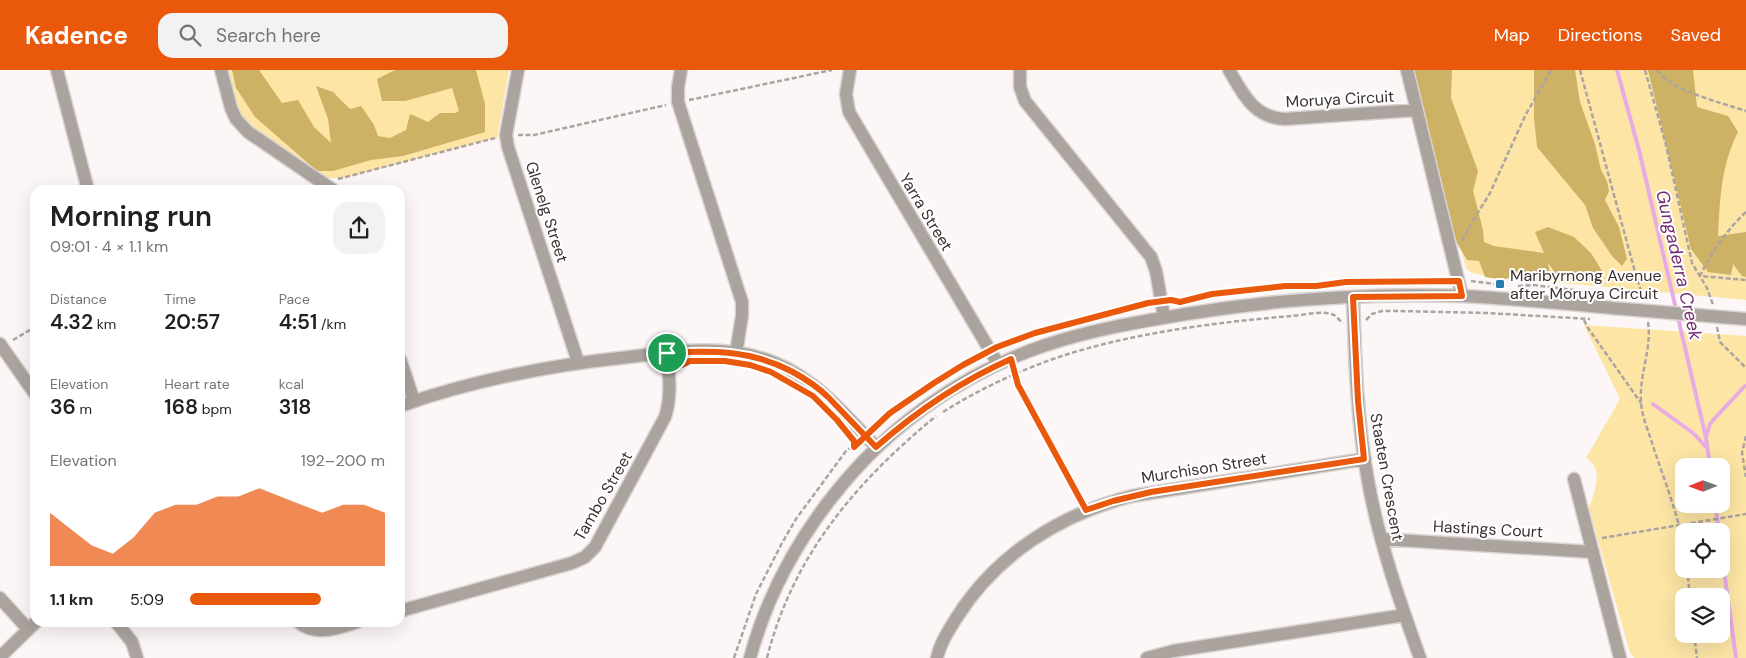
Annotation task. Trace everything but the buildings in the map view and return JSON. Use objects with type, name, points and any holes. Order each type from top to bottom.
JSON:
[{"type":"street","points":[[57,70],[87,185]]},
{"type":"street","points":[[221,70],[231,108],[236,119],[248,132],[326,185]]},
{"type":"street","name":"Glenelg Street","points":[[518,70],[506,135],[508,147],[578,362]]},
{"type":"street","points":[[681,70],[678,102],[740,296],[742,316],[736,353]]},
{"type":"street","name":"Yarra Street","points":[[850,70],[846,94],[849,112],[998,364]]},
{"type":"street","points":[[1020,70],[1020,87],[1024,101],[1150,257],[1156,271],[1164,317]]},
{"type":"street","name":"Moruya Circuit","points":[[1229,70],[1250,104],[1272,118],[1285,119],[1417,110]]},
{"type":"street","name":"Moruya Circuit","points":[[1407,70],[1462,296]]},
{"type":"street","points":[[750,658],[772,596],[796,550],[814,520],[876,447],[934,401],[968,380],[998,364],[1066,339],[1164,317],[1239,306],[1353,297],[1462,296],[1740,319]]},
{"type":"street","name":"Staaten Crescent","points":[[1353,297],[1358,401],[1364,459],[1381,539],[1420,658]]},
{"type":"street","points":[[1,345],[30,387]]},
{"type":"street","points":[[405,404],[479,382],[578,362],[667,353],[706,351],[736,353],[777,364],[802,377],[825,394],[860,438],[876,447]]},
{"type":"street","name":"Tambo Street","points":[[405,610],[572,563],[585,557],[595,547],[665,417],[669,406],[670,394],[667,353]]},
{"type":"street","points":[[405,373],[414,401]]},
{"type":"street","name":"Murchison Street","points":[[937,658],[940,647],[960,613],[971,597],[997,569],[1043,533],[1086,510],[1151,492],[1364,459]]},
{"type":"street","points":[[1574,479],[1620,658]]},
{"type":"street","name":"Hastings Court","points":[[1381,539],[1591,546]]},
{"type":"street","points":[[0,598],[30,624]]},
{"type":"street","points":[[1147,658],[1173,651],[1405,616]]},
{"type":"street","points":[[0,657],[31,627]]},
{"type":"street","points":[[120,627],[132,642],[137,658]]},
{"type":"street","points":[[306,627],[319,631],[341,627]]},
{"type":"path","points":[[336,185],[506,135],[534,135],[678,102],[832,70]]},
{"type":"path","points":[[1460,247],[1471,224],[1490,193],[1525,116],[1551,70]]},
{"type":"path","points":[[1645,70],[1666,146],[1692,264],[1710,293],[1714,313]]},
{"type":"path","points":[[1658,70],[1661,76],[1675,86],[1746,111]]},
{"type":"path","points":[[1700,276],[1710,254],[1735,222],[1746,212]]},
{"type":"path","points":[[1700,276],[1746,280]]},
{"type":"path","points":[[1323,285],[1346,282],[1459,281],[1489,282],[1506,286]]},
{"type":"path","points":[[1511,286],[1533,285],[1590,292]]},
{"type":"path","points":[[1186,300],[1212,294],[1285,286],[1316,286]]},
{"type":"path","points":[[1079,321],[1161,301]]},
{"type":"path","points":[[767,658],[782,610],[798,575],[817,543],[850,498],[902,444],[938,415],[968,396],[1014,374],[1054,359],[1107,344],[1230,323],[1324,313],[1334,315],[1343,324],[1364,323],[1372,314],[1382,311],[1487,313],[1584,320],[1593,319]]},
{"type":"path","points":[[1584,320],[1641,403]]},
{"type":"path","points":[[1716,322],[1720,342],[1746,368]]},
{"type":"path","points":[[734,658],[756,594],[782,543],[796,519],[846,451],[854,447],[860,438],[890,413],[963,365],[1005,344],[1035,333],[1069,324]]},
{"type":"path","points":[[1,345],[30,330]]},
{"type":"path","points":[[1005,344],[1018,385],[1086,510]]},
{"type":"path","points":[[1746,436],[1742,453],[1746,477]]},
{"type":"path","points":[[854,447],[860,438]]},
{"type":"path","points":[[1591,546],[1714,519],[1746,514]]},
{"type":"path","points":[[1695,643],[1697,658]]},
{"type":"shaded area","points":[[225,70],[509,70],[497,139],[344,178],[327,178],[252,128],[238,116]]},
{"type":"shaded area","points":[[232,70],[259,70],[282,103],[298,100],[314,127],[331,143],[328,119],[316,86],[333,92],[350,109],[361,106],[374,125],[378,136],[390,138],[406,130],[410,114],[428,122],[440,113],[455,113],[459,111],[452,88],[405,101],[382,101],[377,79],[395,70],[476,70],[485,104],[485,132],[403,156],[371,160],[333,171],[317,171],[255,117],[236,88]]},
{"type":"shaded area","points":[[1412,70],[1746,70],[1746,300],[1499,278],[1472,273],[1466,268]]},
{"type":"shaded area","points":[[1413,70],[1452,70],[1451,98],[1478,171],[1473,191],[1483,230],[1484,242],[1494,246],[1544,253],[1535,232],[1548,227],[1574,237],[1591,253],[1602,271],[1598,280],[1583,281],[1558,277],[1548,263],[1551,279],[1539,281],[1515,275],[1504,280],[1485,277],[1479,261],[1467,260],[1457,243],[1453,230]]},
{"type":"shaded area","points":[[1534,70],[1575,70],[1580,102],[1595,144],[1601,170],[1607,181],[1609,191],[1605,200],[1619,227],[1627,259],[1622,266],[1612,256],[1593,228],[1585,205],[1537,147],[1534,118]]},
{"type":"shaded area","points":[[1648,70],[1693,70],[1697,107],[1728,116],[1738,132],[1725,170],[1718,236],[1746,232],[1746,277],[1742,276],[1733,264],[1731,275],[1708,272],[1691,249]]},
{"type":"shaded area","points":[[1584,325],[1746,336],[1746,658],[1634,658],[1630,653],[1589,508],[1597,477],[1595,467],[1586,458],[1620,399]]},
{"type":"waterway","name":"Gungaderra Creek","points":[[1617,70],[1639,150],[1706,438],[1709,458]]},
{"type":"waterway","points":[[1706,437],[1710,424],[1745,386]]},
{"type":"waterway","points":[[1653,404],[1693,433],[1707,448]]},
{"type":"waterway","name":"Gungaderra Creek","points":[[1716,513],[1718,523]]},
{"type":"waterway","name":"Gungaderra Creek","points":[[1725,578],[1736,658]]},
{"type":"place","name":"Maribyrnong Avenue after Moruya Circuit","points":[[1500,284]]},
{"type":"route","points":[[667,353],[668,366],[682,365],[690,361],[725,361],[750,365],[771,372],[793,383],[813,396],[837,420],[854,441],[854,447],[866,436],[890,413],[963,365],[997,347],[1035,333],[1148,303],[1171,300],[1180,302],[1212,294],[1285,286],[1390,281],[1459,281],[1462,296],[1353,297],[1358,401],[1364,459],[1151,492],[1086,510],[1018,385],[1011,359],[954,388],[934,401],[876,447],[866,436],[825,394],[802,377],[777,364],[736,353],[706,351],[667,353]]}]
